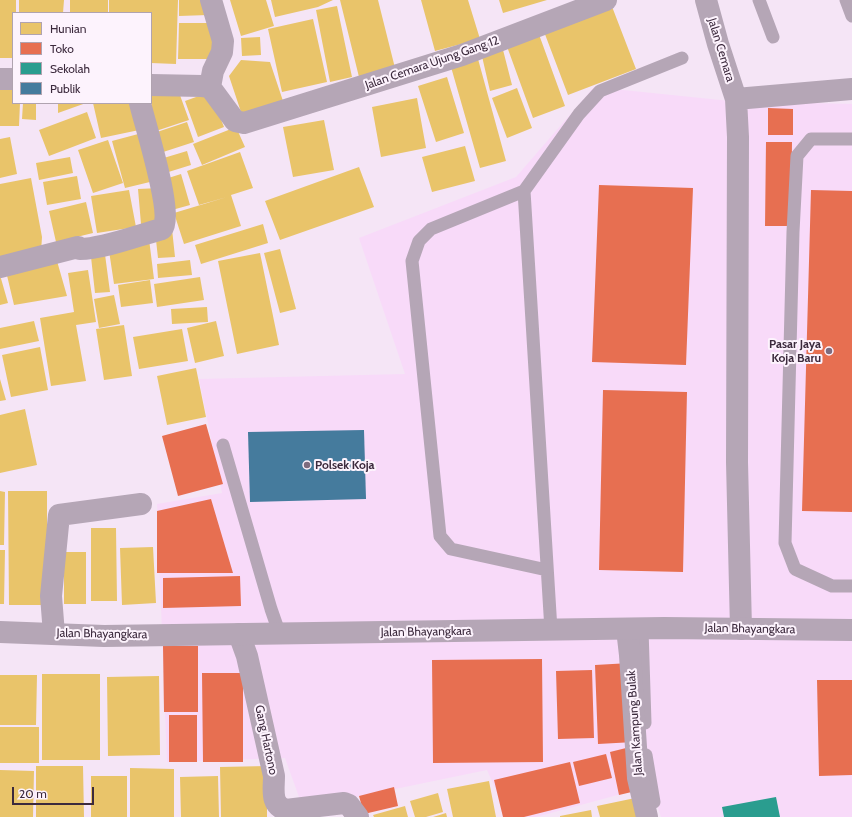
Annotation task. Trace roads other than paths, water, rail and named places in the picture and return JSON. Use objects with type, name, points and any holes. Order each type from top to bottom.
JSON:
[{"type":"street","points":[[152,85],[202,86],[210,88],[213,71],[222,52],[223,41],[211,0]]},
{"type":"street","name":"Jalan Cemara Ujung Gang 12","points":[[210,88],[235,121],[244,123],[462,55],[606,0]]},
{"type":"street","name":"Jalan Cemara","points":[[706,0],[718,44],[736,99],[738,137],[737,462],[741,629]]},
{"type":"street","points":[[0,79],[12,79]]},
{"type":"street","points":[[736,99],[852,89]]},
{"type":"street","points":[[0,267],[78,247],[80,249],[99,247],[162,229],[165,222],[162,192],[140,104]]},
{"type":"street","points":[[54,634],[51,596],[59,515],[141,504]]},
{"type":"street","name":"Jalan Bhayangkara","points":[[0,632],[104,636],[279,632],[425,632],[664,628],[852,630]]},
{"type":"street","name":"Jalan Kampung Bulak","points":[[634,629],[630,655],[638,778],[648,817]]},
{"type":"street","name":"Gang Hartono","points":[[239,634],[247,656],[274,776],[276,803],[280,808],[286,810],[344,803],[350,805],[358,817]]},
{"type":"lane","points":[[759,0],[773,37]]},
{"type":"lane","points":[[846,0],[852,16]]},
{"type":"lane","points":[[547,570],[451,549],[440,536],[412,261],[419,241],[431,229],[524,191],[579,114],[600,91],[682,58]]},
{"type":"lane","points":[[852,139],[811,139],[797,156],[793,232],[785,543],[795,569],[832,586],[852,586]]},
{"type":"lane","points":[[524,191],[552,630]]},
{"type":"lane","points":[[222,445],[279,632]]},
{"type":"lane","points":[[634,629],[645,752],[656,817]]},
{"type":"place","name":"Pasar Jaya Koja Baru","points":[[829,351]]},
{"type":"place","name":"Polsek Koja","points":[[307,465]]}]
